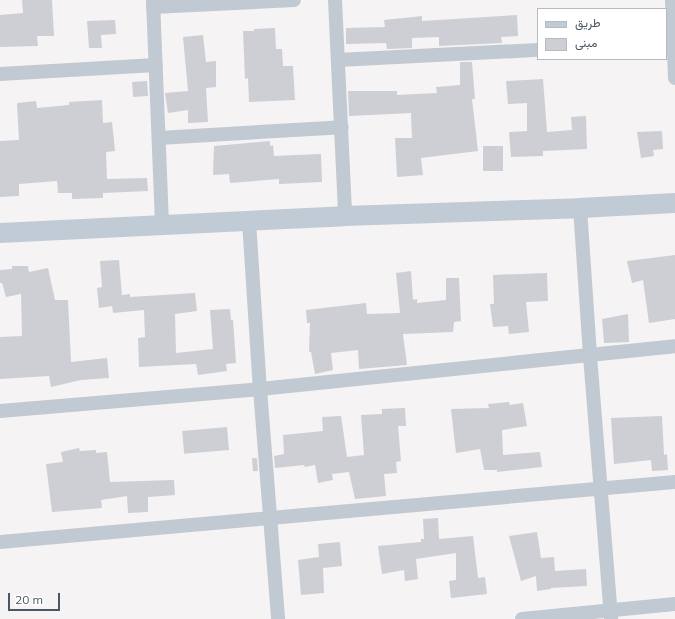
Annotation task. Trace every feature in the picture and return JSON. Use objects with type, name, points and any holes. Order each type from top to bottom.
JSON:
[{"type":"street","points":[[162,226],[153,4],[294,0]]},
{"type":"street","points":[[335,0],[345,216]]},
{"type":"street","points":[[672,0],[672,44],[675,78]]},
{"type":"street","points":[[338,60],[537,50]]},
{"type":"street","points":[[0,74],[156,65]]},
{"type":"street","points":[[159,138],[342,126]]},
{"type":"street","points":[[0,232],[675,203]]},
{"type":"street","points":[[580,208],[600,490],[611,614]]},
{"type":"street","points":[[249,221],[278,619]]},
{"type":"street","points":[[0,411],[260,388],[590,356],[675,346]]},
{"type":"street","points":[[0,542],[600,490],[675,482]]},
{"type":"street","points":[[522,619],[611,614],[675,604]]},
{"type":"building","points":[[22,0],[52,0],[54,36],[37,36],[38,46],[0,47],[0,15],[23,13]]},
{"type":"building","points":[[517,15],[518,36],[501,37],[502,43],[439,46],[439,37],[412,38],[412,48],[387,49],[386,43],[346,44],[346,28],[385,27],[384,20],[422,16],[422,21]]},
{"type":"building","points":[[115,20],[116,34],[101,35],[102,48],[89,48],[87,21]]},
{"type":"building","points":[[275,28],[276,49],[282,49],[283,66],[293,66],[295,100],[249,102],[248,78],[245,79],[243,31]]},
{"type":"building","points":[[203,35],[206,62],[216,61],[216,87],[206,88],[208,122],[188,123],[188,110],[168,113],[165,93],[188,91],[183,37]]},
{"type":"building","points":[[460,62],[472,62],[475,99],[472,99],[478,151],[421,158],[423,175],[397,177],[395,138],[412,138],[411,113],[349,116],[348,91],[397,91],[397,95],[437,93],[436,87],[460,85]]},
{"type":"building","points":[[543,79],[547,132],[572,130],[571,117],[586,116],[587,149],[543,151],[543,156],[511,157],[509,132],[527,131],[527,103],[508,104],[506,81]]},
{"type":"building","points":[[147,81],[148,96],[133,97],[132,82]]},
{"type":"building","points":[[102,100],[103,123],[112,122],[115,151],[106,152],[107,179],[147,178],[148,191],[103,193],[103,198],[72,199],[72,193],[58,193],[57,181],[19,184],[19,196],[0,197],[0,141],[19,140],[17,103],[36,101],[37,108],[69,105],[69,102]]},
{"type":"building","points":[[662,131],[663,149],[653,150],[654,156],[641,158],[637,132]]},
{"type":"building","points":[[270,141],[270,146],[273,145],[274,156],[321,154],[322,182],[279,184],[279,179],[230,183],[229,174],[213,175],[214,146]]},
{"type":"building","points":[[483,146],[503,146],[503,171],[483,171]]},
{"type":"building","points":[[675,255],[675,319],[649,323],[643,280],[632,283],[627,261]]},
{"type":"building","points":[[119,260],[122,295],[130,294],[130,297],[195,293],[197,311],[175,314],[176,353],[213,349],[210,310],[230,309],[231,320],[233,320],[236,363],[226,364],[227,371],[198,375],[196,364],[139,367],[138,338],[145,337],[144,310],[113,313],[112,306],[99,308],[97,288],[102,287],[100,261]]},
{"type":"building","points":[[12,266],[28,266],[29,272],[48,268],[55,300],[68,300],[71,362],[107,358],[109,378],[81,380],[51,387],[49,376],[0,379],[0,337],[22,336],[21,294],[6,297],[2,283],[0,283],[0,270],[12,269]]},
{"type":"building","points":[[411,271],[413,300],[417,299],[417,303],[446,300],[446,278],[459,278],[461,321],[454,322],[453,332],[403,334],[407,365],[359,369],[358,350],[331,353],[333,370],[315,374],[311,352],[309,352],[310,323],[307,323],[306,310],[366,303],[367,314],[400,313],[396,273]]},
{"type":"building","points":[[547,273],[548,301],[526,302],[529,332],[509,334],[508,326],[493,327],[490,304],[494,304],[493,275]]},
{"type":"building","points":[[628,314],[629,342],[604,343],[602,319]]},
{"type":"building","points":[[509,402],[510,405],[523,403],[527,426],[502,430],[503,455],[540,452],[542,467],[497,472],[497,470],[484,470],[480,449],[456,453],[451,409],[489,408],[488,404]]},
{"type":"building","points":[[405,408],[406,426],[398,426],[401,461],[396,462],[397,473],[384,474],[386,496],[355,499],[349,472],[332,474],[333,480],[318,483],[315,465],[305,467],[304,465],[275,468],[274,456],[284,454],[283,435],[323,431],[322,417],[341,416],[347,457],[364,455],[361,415],[382,414],[382,409]]},
{"type":"building","points":[[662,416],[664,455],[667,454],[668,470],[652,471],[651,460],[614,464],[611,418]]},
{"type":"building","points":[[227,427],[229,450],[184,454],[182,431]]},
{"type":"building","points":[[79,448],[80,451],[96,450],[96,453],[107,452],[110,482],[174,480],[175,495],[148,497],[148,512],[128,513],[127,496],[101,500],[102,508],[52,512],[46,464],[63,462],[61,452]]},
{"type":"building","points":[[252,458],[257,458],[258,471],[253,471]]},
{"type":"building","points":[[438,518],[439,539],[473,536],[478,578],[485,577],[487,594],[451,598],[449,581],[456,580],[456,553],[416,559],[418,579],[405,581],[404,570],[382,574],[378,546],[421,542],[421,539],[424,539],[423,519]]},
{"type":"building","points":[[537,532],[541,558],[554,557],[555,571],[586,569],[587,586],[551,588],[537,591],[536,576],[521,581],[509,536]]},
{"type":"building","points":[[340,542],[342,566],[323,568],[324,593],[301,595],[298,560],[319,557],[318,544]]}]
